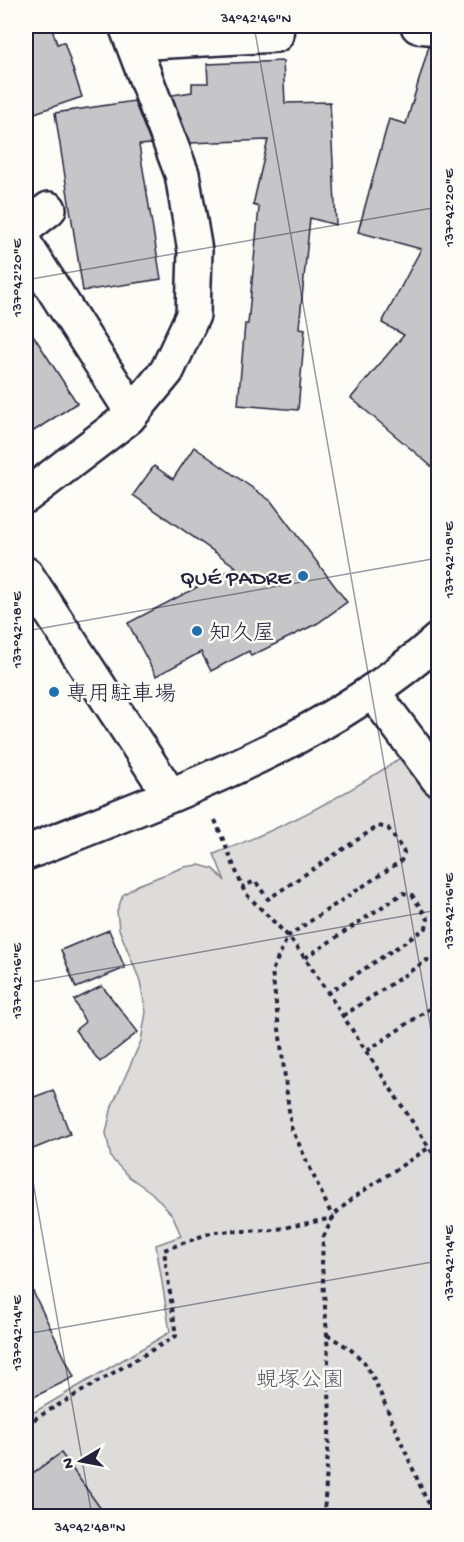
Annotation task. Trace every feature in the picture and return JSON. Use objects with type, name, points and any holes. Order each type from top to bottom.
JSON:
[{"type":"street","points":[[26,496],[128,418],[167,371],[193,315],[195,251],[182,174],[129,34],[276,35],[277,26]]},
{"type":"street","points":[[418,26],[438,28]]},
{"type":"street","points":[[26,246],[132,412]]},
{"type":"street","points":[[26,574],[170,795]]},
{"type":"street","points":[[26,853],[262,755],[320,725],[372,691],[438,640]]},
{"type":"street","points":[[372,691],[438,779]]},
{"type":"path","points":[[242,887],[255,880],[268,899],[378,826],[388,828],[404,852],[402,861],[288,936],[272,971],[291,1127],[333,1218]]},
{"type":"path","points":[[223,839],[245,892],[288,936],[305,958],[438,1161]]},
{"type":"path","points":[[305,958],[403,893],[412,895],[428,919],[426,928],[328,993]]},
{"type":"path","points":[[343,1016],[427,960],[438,966]]},
{"type":"path","points":[[367,1051],[438,1004]]},
{"type":"path","points":[[324,1516],[330,1418],[322,1265],[323,1238],[334,1215],[354,1197],[430,1147]]},
{"type":"path","points":[[26,1424],[176,1336],[164,1250],[213,1232],[273,1230],[333,1218]]},
{"type":"path","points":[[327,1335],[349,1347],[364,1362],[375,1381],[425,1497],[437,1516]]},
{"type":"green space","name":"蜆塚公園","points":[[438,731],[438,1516],[26,1516],[26,1417],[170,1332],[156,1245],[181,1236],[173,1216],[152,1193],[128,1176],[111,1158],[106,1133],[112,1106],[141,1041],[146,1012],[140,981],[119,929],[117,911],[123,895],[138,885],[184,867],[199,865],[214,869],[225,881],[214,854],[273,829],[331,800],[386,768]]},
{"type":"building","points":[[26,26],[51,26],[57,44],[64,42],[82,97],[26,116]]},
{"type":"building","points":[[429,46],[438,48],[438,472],[351,398],[404,335],[382,323],[421,249],[358,232],[389,119],[406,124]]},
{"type":"building","points":[[283,61],[285,103],[330,102],[336,225],[310,218],[299,328],[305,329],[298,410],[238,405],[259,207],[253,205],[268,140],[190,143],[172,95],[192,92],[192,83],[208,83],[207,64]]},
{"type":"building","points":[[134,101],[151,144],[139,145],[161,279],[83,291],[55,113]]},
{"type":"building","points":[[26,324],[77,403],[26,436]]},
{"type":"building","points":[[194,447],[271,501],[347,602],[318,623],[251,656],[249,651],[211,671],[201,652],[156,676],[128,623],[236,567],[133,495],[154,466],[173,479]]},
{"type":"building","points":[[109,930],[125,968],[76,988],[61,950]]},
{"type":"building","points":[[102,986],[138,1032],[100,1062],[75,1030],[85,1022],[74,1000]]},
{"type":"building","points":[[53,1090],[70,1134],[26,1152],[26,1100]]},
{"type":"building","points":[[26,1277],[74,1377],[26,1401]]},
{"type":"building","points":[[61,1453],[106,1516],[26,1516],[26,1478]]},
{"type":"place","name":"QUÉ PADRE","points":[[303,576]]},
{"type":"place","name":"知久屋","points":[[197,631]]},
{"type":"place","name":"専用駐車場","points":[[54,692]]}]
